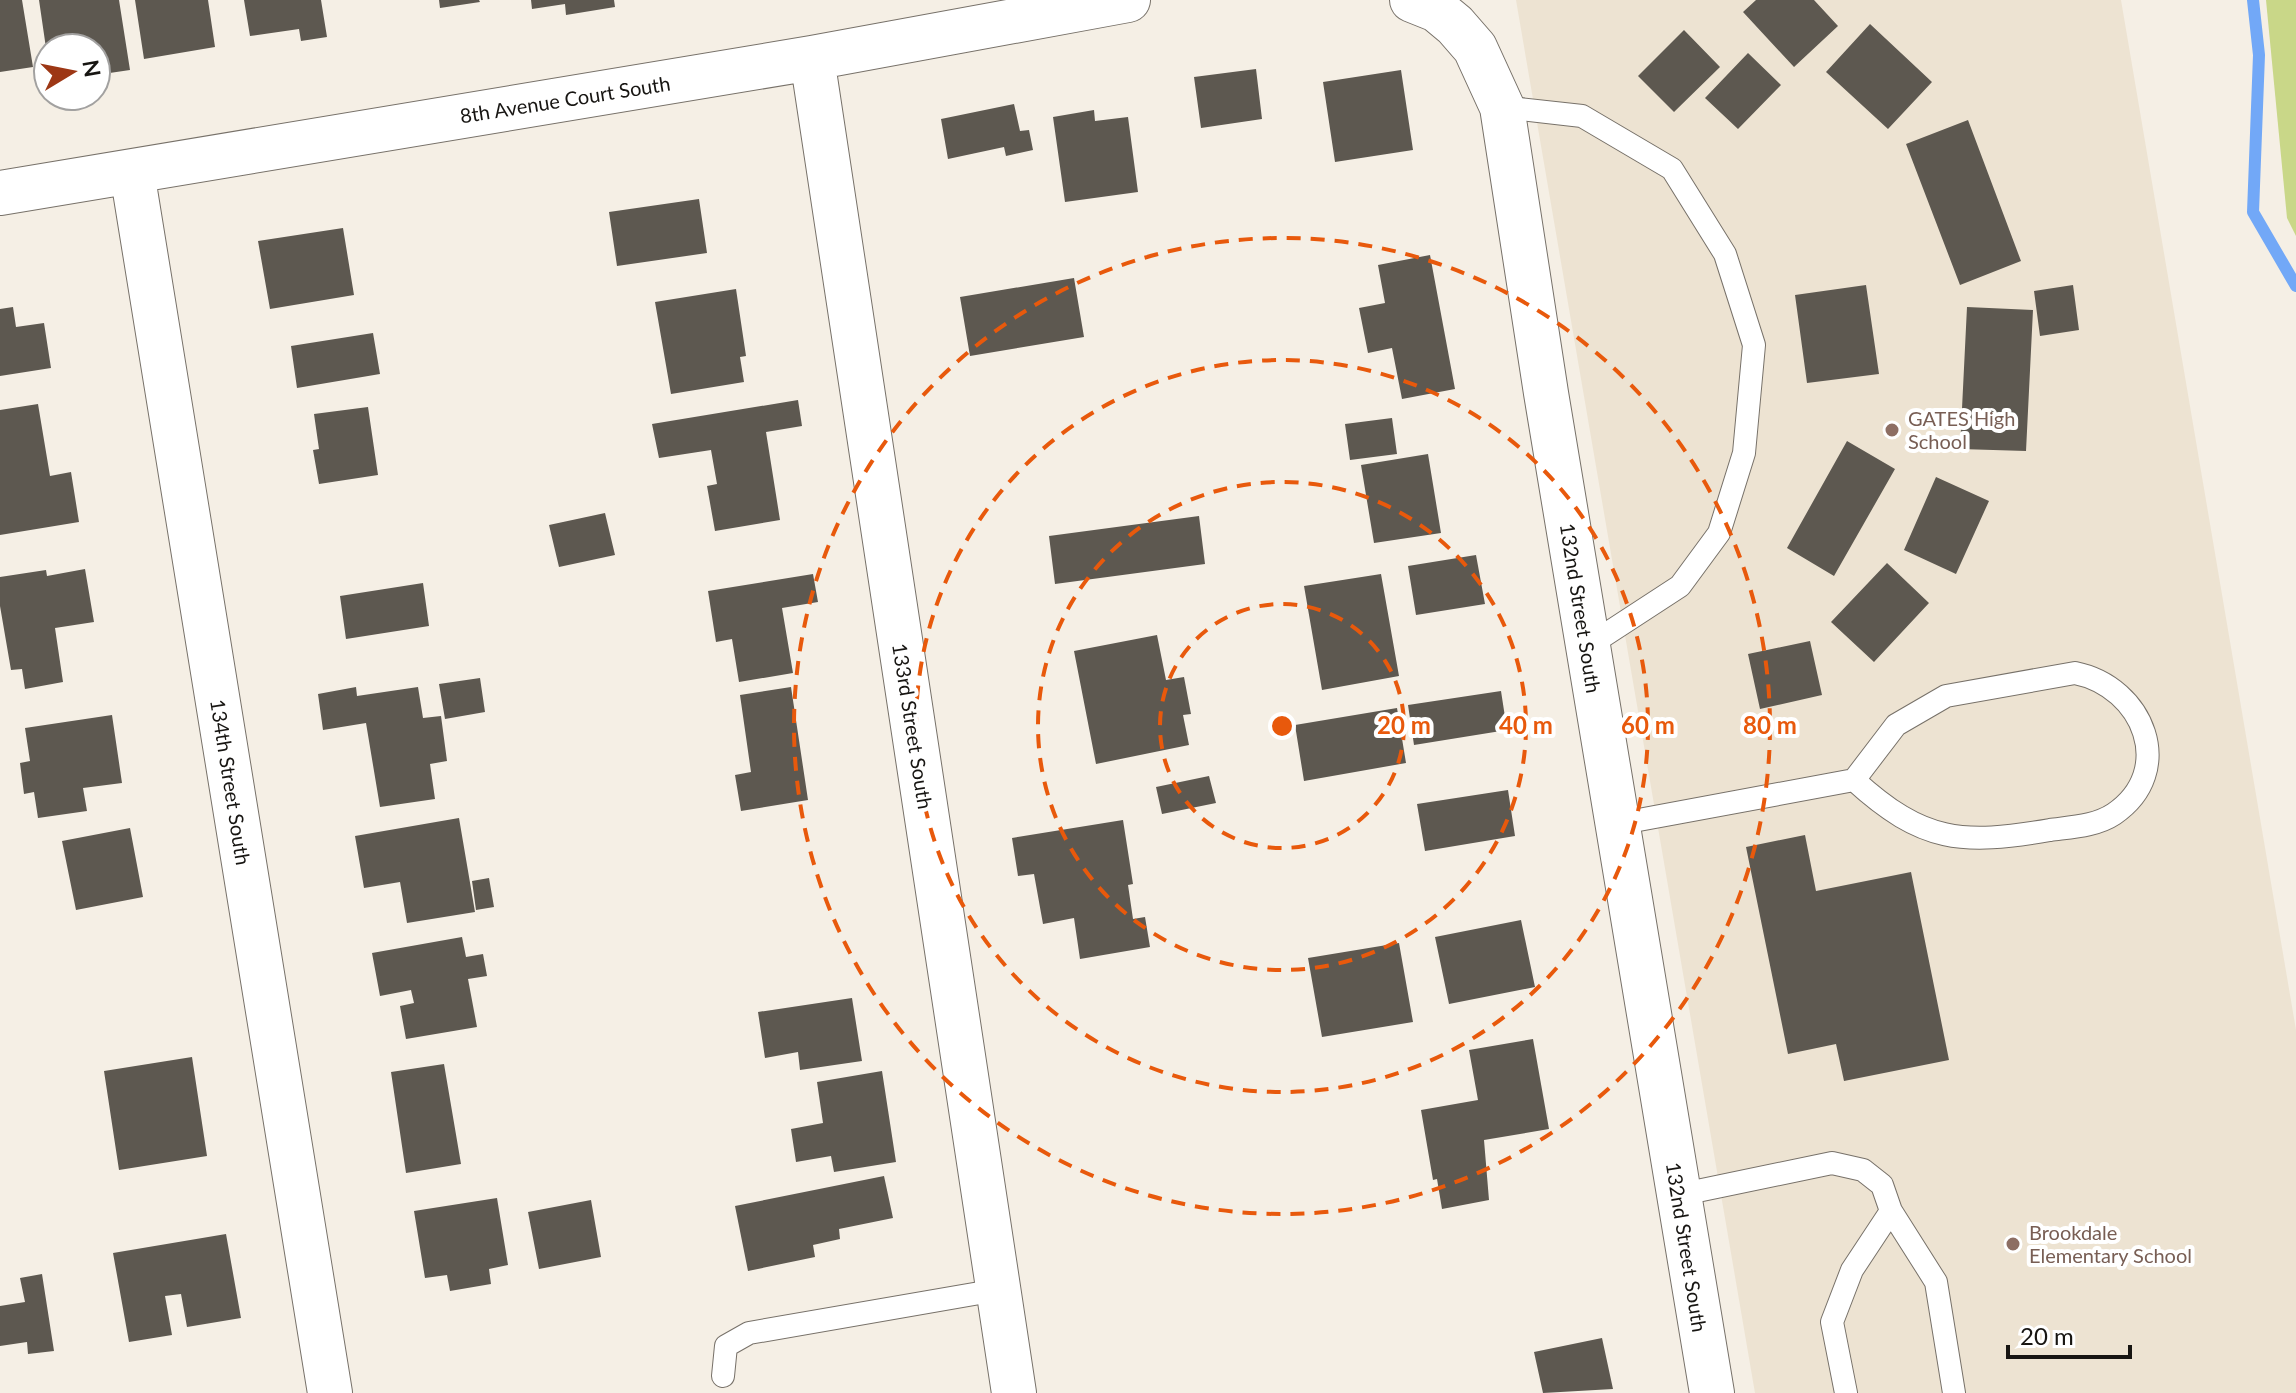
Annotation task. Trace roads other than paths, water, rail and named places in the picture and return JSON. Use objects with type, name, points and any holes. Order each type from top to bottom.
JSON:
[{"type":"street","name":"8th Avenue Court South","points":[[0,193],[812,58],[1128,0]]},
{"type":"street","name":"132nd Street South","points":[[1412,0],[1437,10],[1475,48],[1502,107],[1712,1393]]},
{"type":"street","name":"133rd Street South","points":[[812,58],[1014,1393]]},
{"type":"street","name":"134th Street South","points":[[132,172],[330,1393]]},
{"type":"lane","points":[[1502,107],[1582,116],[1672,169],[1725,254],[1754,345],[1744,453],[1719,533],[1680,586],[1588,646]]},
{"type":"lane","points":[[1617,824],[1854,780],[1896,725],[1946,696],[2075,673],[2096,677],[2129,701],[2146,740],[2141,780],[2117,812],[2099,822],[1990,840],[1932,831],[1877,801],[1854,780]]},
{"type":"lane","points":[[1678,1195],[1832,1163],[1863,1170],[1882,1185],[1891,1211],[1936,1282],[1954,1393]]},
{"type":"lane","points":[[1846,1393],[1832,1322],[1852,1270],[1891,1211]]},
{"type":"lane","points":[[723,1376],[726,1346],[749,1333],[997,1290]]},
{"type":"waterway","points":[[2253,0],[2259,55],[2253,212],[2296,286]]},
{"type":"place","name":"GATES High School","points":[[1892,430]]},
{"type":"place","name":"Brookdale Elementary School","points":[[2013,1244]]}]
